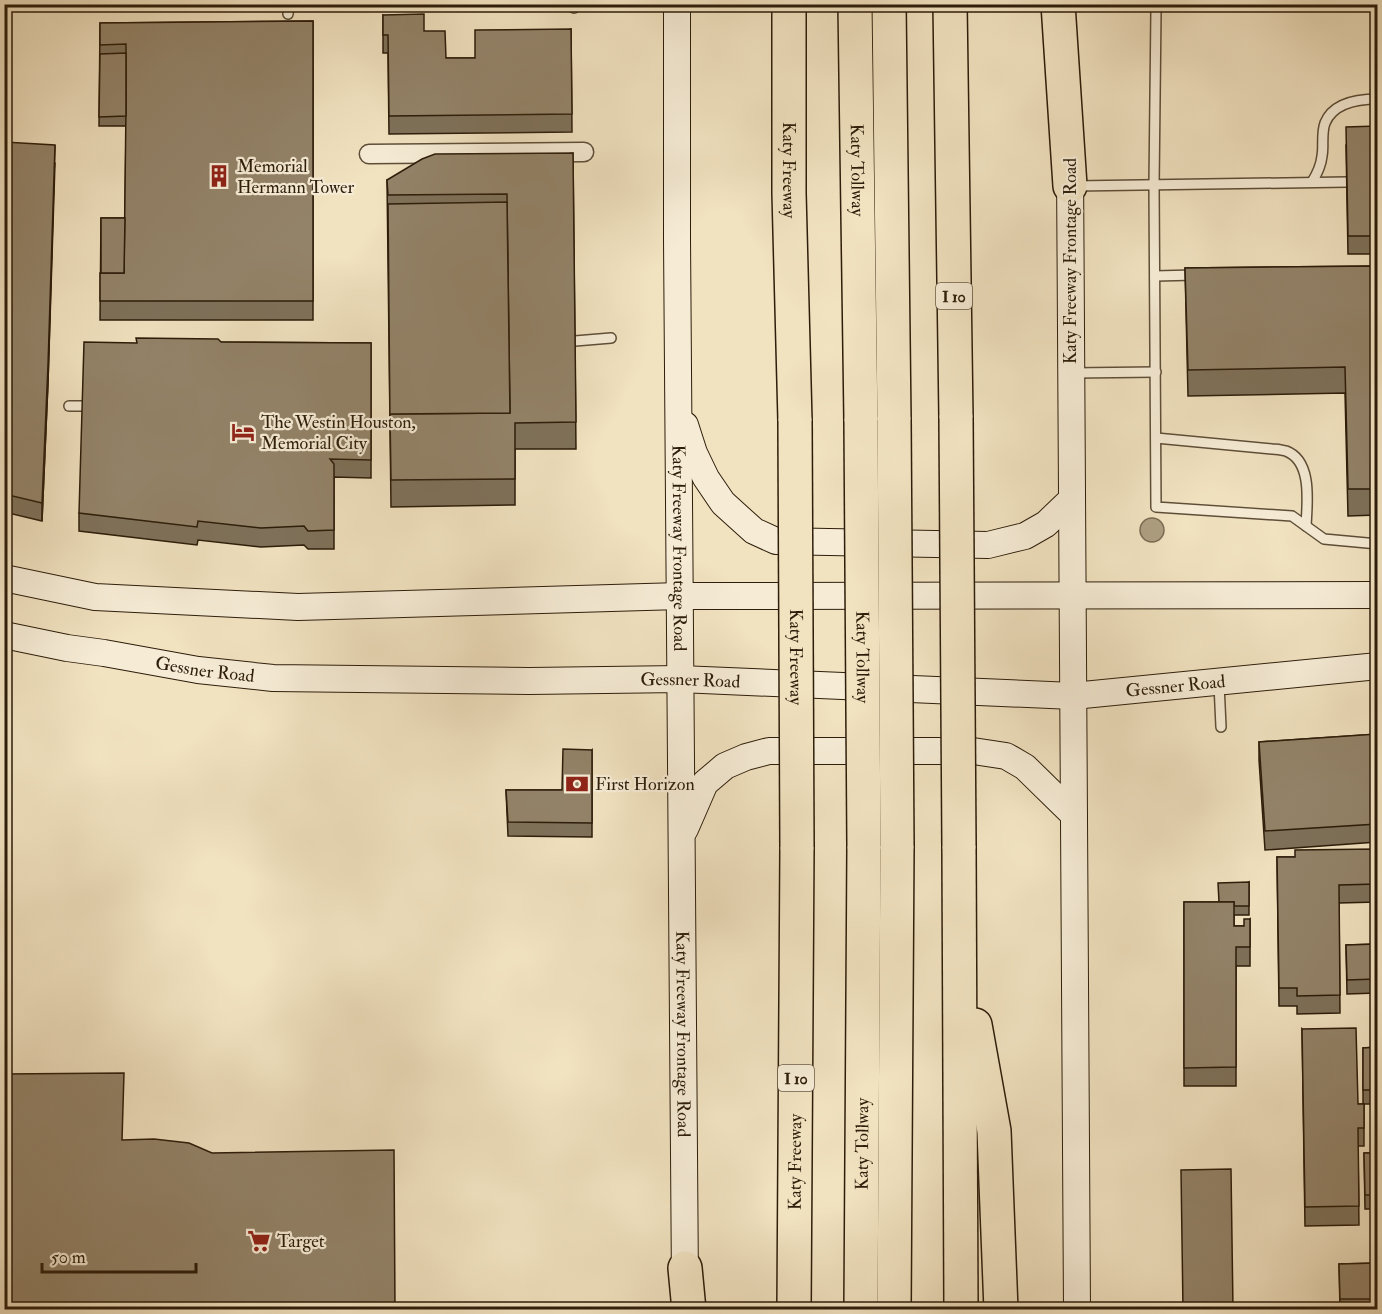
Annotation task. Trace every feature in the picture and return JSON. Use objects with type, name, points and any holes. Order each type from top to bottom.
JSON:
[{"type":"highway","points":[[767,4],[789,193]]},
{"type":"highway","name":"Katy Freeway","points":[[789,4],[789,193],[795,421],[797,847],[795,1310]]},
{"type":"highway","name":"Katy Tollway","points":[[855,4],[864,846],[861,1310]]},
{"type":"highway","name":"Katy Tollway","points":[[889,4],[897,846],[894,1310]]},
{"type":"highway","name":"I 10","points":[[950,4],[956,418],[961,1310]]},
{"type":"highway","points":[[953,175],[965,4]]},
{"type":"highway","points":[[1058,4],[1070,186]]},
{"type":"highway","points":[[959,932],[994,1131],[1001,1310]]},
{"type":"highway","points":[[685,1268],[687,1310]]},
{"type":"main road","name":"Katy Freeway Frontage Road","points":[[677,4],[685,1268]]},
{"type":"main road","name":"Katy Freeway Frontage Road","points":[[1069,4],[1077,1310]]},
{"type":"main road","points":[[678,398],[694,453],[706,478],[723,503],[754,531],[776,541],[988,545],[1025,536],[1046,524],[1072,499]]},
{"type":"main road","points":[[4,578],[95,597],[298,607],[680,596],[1377,595]]},
{"type":"main road","name":"Gessner Road","points":[[4,635],[198,670],[273,678],[529,681],[680,679],[1073,696],[1377,666]]},
{"type":"main road","points":[[682,838],[705,783],[725,766],[769,751],[973,751],[1006,756],[1025,767],[1074,814]]},
{"type":"street","points":[[369,154],[584,152]]},
{"type":"lane","points":[[1152,4],[1155,10],[1156,507],[1292,516],[1324,539],[1377,544]]},
{"type":"lane","points":[[1312,182],[1319,171],[1323,155],[1325,123],[1334,110],[1349,102],[1377,99]]},
{"type":"lane","points":[[1070,186],[1347,182]]},
{"type":"lane","points":[[1155,276],[1199,275]]},
{"type":"lane","points":[[575,341],[611,338]]},
{"type":"lane","points":[[1071,373],[1156,372]]},
{"type":"lane","points":[[69,406],[83,406]]},
{"type":"lane","points":[[1156,438],[1287,451],[1299,460],[1305,474],[1306,526]]},
{"type":"lane","points":[[1219,682],[1221,727]]},
{"type":"shaded area","points":[[1152,518],[1161,521],[1164,530],[1161,539],[1152,542],[1143,539],[1140,530],[1143,521]]},
{"type":"building","points":[[424,14],[424,31],[445,31],[446,58],[475,58],[475,30],[571,29],[572,114],[389,116],[388,35],[383,35],[383,15]]},
{"type":"building","name":"Memorial Hermann Tower","points":[[313,21],[313,301],[100,301],[100,273],[124,273],[126,44],[100,45],[100,23]]},
{"type":"building","points":[[126,53],[126,116],[99,117],[100,54]]},
{"type":"building","points":[[1377,126],[1377,236],[1348,236],[1346,127]]},
{"type":"building","points":[[4,142],[55,145],[42,503],[4,494]]},
{"type":"building","points":[[573,153],[576,422],[515,423],[515,479],[391,480],[390,414],[510,413],[507,194],[388,195],[387,180],[435,154]]},
{"type":"building","points":[[507,202],[510,413],[390,414],[390,423],[388,204]]},
{"type":"building","points":[[101,218],[125,218],[124,273],[101,273]]},
{"type":"building","points":[[1377,266],[1377,489],[1348,489],[1345,367],[1188,370],[1185,268]]},
{"type":"building","points":[[136,338],[218,339],[221,342],[371,343],[371,460],[330,459],[334,464],[334,530],[308,531],[304,526],[261,528],[198,521],[197,527],[79,513],[84,342],[137,343]]},
{"type":"building","points":[[1377,734],[1377,824],[1265,831],[1259,742]]},
{"type":"building","name":"First Horizon","points":[[563,749],[592,750],[592,823],[508,822],[506,790],[562,790]]},
{"type":"building","points":[[1377,849],[1377,884],[1339,885],[1340,995],[1297,996],[1297,988],[1279,988],[1277,857],[1295,857],[1295,850]]},
{"type":"building","points":[[1249,882],[1249,906],[1234,906],[1234,902],[1219,902],[1218,883]]},
{"type":"building","points":[[1184,902],[1234,902],[1234,926],[1244,926],[1244,919],[1250,919],[1250,947],[1236,947],[1236,1067],[1184,1068]]},
{"type":"building","points":[[1377,944],[1377,979],[1347,980],[1346,945]]},
{"type":"building","points":[[1356,1028],[1358,1104],[1364,1104],[1364,1128],[1358,1128],[1359,1206],[1305,1207],[1302,1029]]},
{"type":"building","points":[[1377,1047],[1377,1090],[1363,1090],[1363,1048]]},
{"type":"building","points":[[124,1073],[122,1140],[154,1139],[189,1143],[212,1153],[394,1150],[395,1310],[4,1310],[4,1074]]},
{"type":"building","points":[[1364,1153],[1377,1153],[1377,1195],[1365,1195]]},
{"type":"building","points":[[1231,1169],[1233,1310],[1183,1310],[1181,1170]]},
{"type":"building","points":[[1377,1263],[1377,1299],[1340,1299],[1339,1264]]},
{"type":"place","name":"Memorial Hermann Tower","points":[[219,176]]},
{"type":"place","name":"The Westin Houston, Memorial City","points":[[243,432]]},
{"type":"place","name":"First Horizon","points":[[577,784]]},
{"type":"place","name":"Target","points":[[259,1241]]}]
